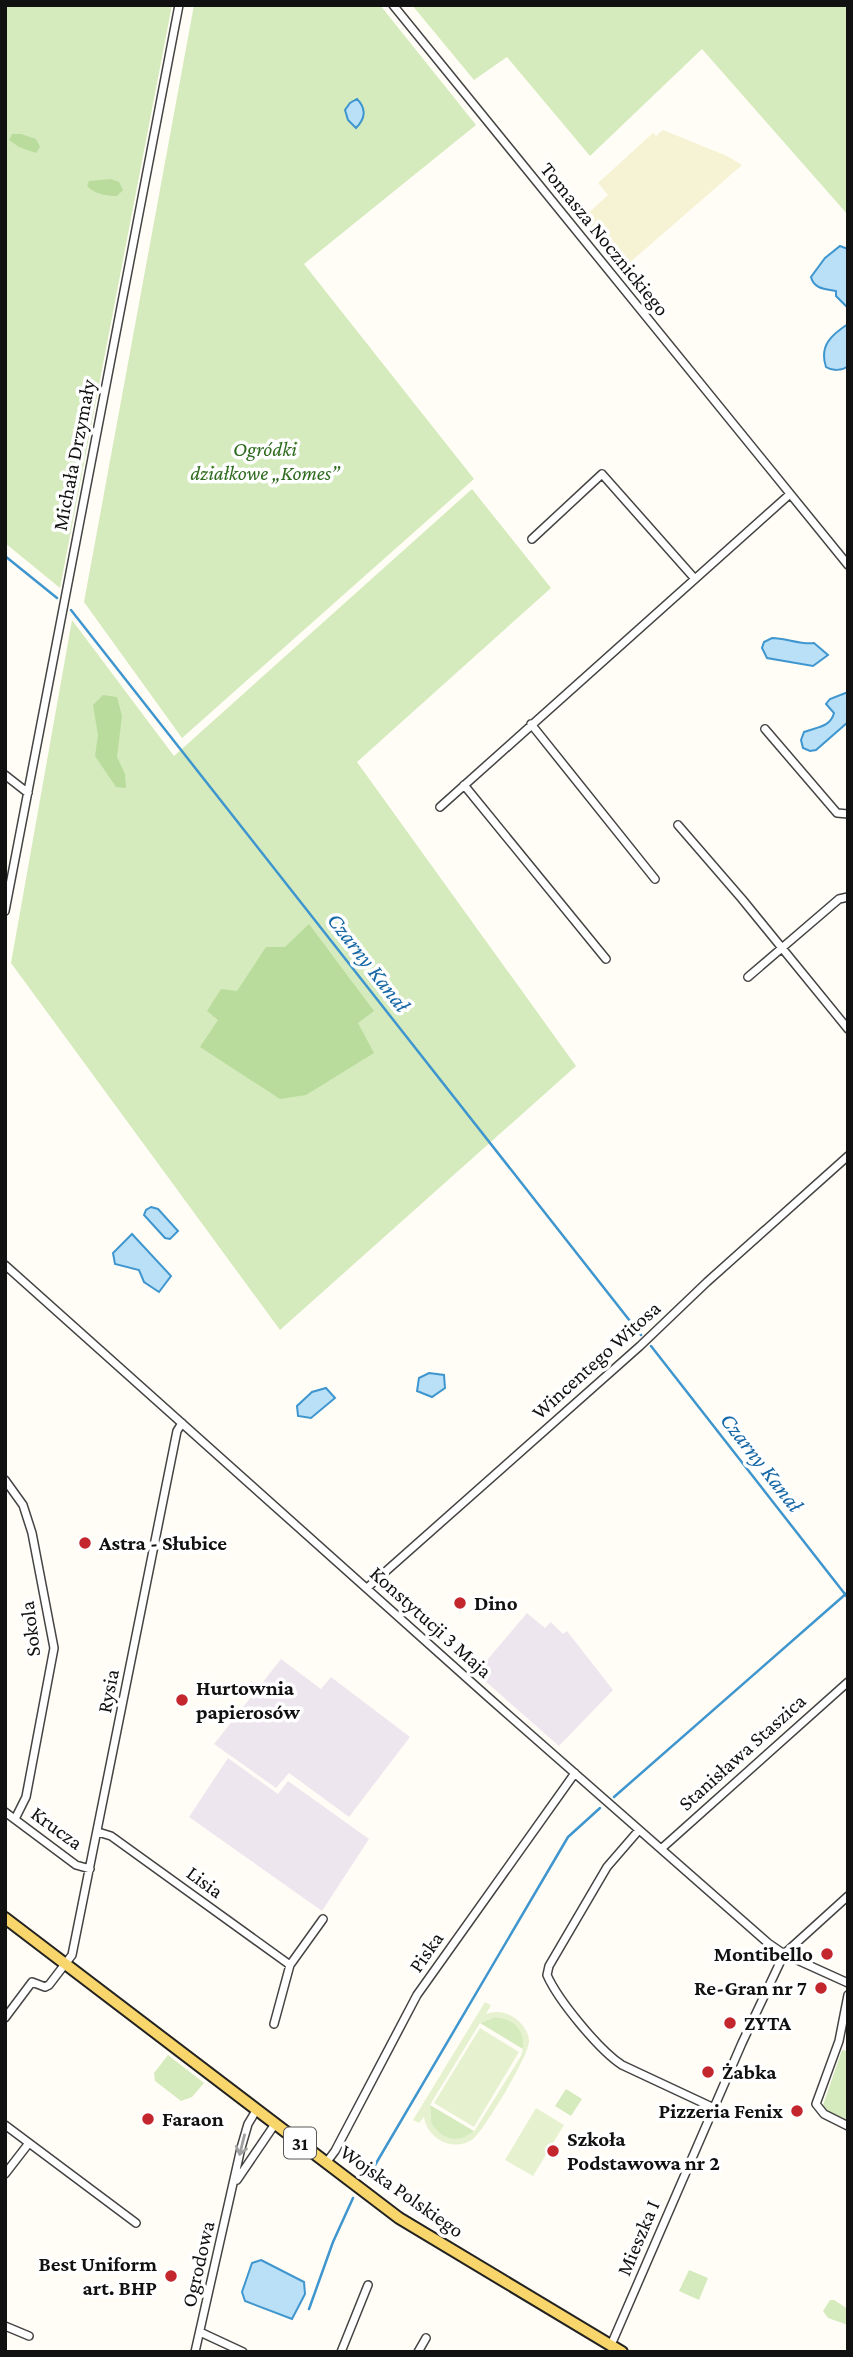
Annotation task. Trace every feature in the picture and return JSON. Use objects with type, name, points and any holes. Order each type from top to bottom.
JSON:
[{"type":"main road","name":"Wojska Polskiego","points":[[5,1918],[399,2218],[617,2349]]},
{"type":"street","name":"Michała Drzymały","points":[[5,911],[179,5]]},
{"type":"street","name":"Tomasza Nocznickiego","points":[[393,5],[848,565]]},
{"type":"street","points":[[532,539],[602,474],[695,579]]},
{"type":"street","points":[[440,807],[790,494]]},
{"type":"street","points":[[531,724],[655,879]]},
{"type":"street","points":[[765,729],[837,813],[848,814]]},
{"type":"street","points":[[5,775],[27,793]]},
{"type":"street","points":[[464,785],[606,959]]},
{"type":"street","points":[[678,825],[848,1029]]},
{"type":"street","points":[[748,977],[839,899],[848,897]]},
{"type":"street","name":"Wincentego Witosa","points":[[367,1588],[848,1156]]},
{"type":"street","name":"Konstytucji 3 Maja","points":[[5,1265],[639,1830],[783,1954],[848,1983]]},
{"type":"street","name":"Rysia","points":[[66,1964],[75,1943],[177,1431],[182,1423]]},
{"type":"street","name":"Sokola","points":[[5,1480],[23,1505],[32,1533],[54,1648],[26,1797],[15,1819]]},
{"type":"street","name":"Stanisława Staszica","points":[[661,1849],[848,1682]]},
{"type":"street","name":"Piska","points":[[326,2163],[335,2151],[417,1996],[575,1773]]},
{"type":"street","name":"Krucza","points":[[5,1812],[76,1865],[90,1869]]},
{"type":"street","points":[[639,1830],[607,1867],[549,1966],[547,1975],[609,2057],[714,2108]]},
{"type":"street","name":"Lisia","points":[[98,1832],[111,1836],[290,1965]]},
{"type":"street","points":[[783,1954],[848,1896]]},
{"type":"street","points":[[274,2024],[290,1965],[323,1919]]},
{"type":"street","name":"Mieszka I","points":[[617,2349],[714,2108],[783,1954]]},
{"type":"street","points":[[5,2018],[32,1982],[44,1987],[49,1985],[66,1964]]},
{"type":"street","points":[[848,1995],[839,2041],[816,2104],[824,2114],[848,2126]]},
{"type":"street","name":"Ogrodowa","points":[[195,2352],[248,2124],[257,2109]]},
{"type":"street","name":"Ogrodowa","points":[[235,2183],[275,2123]]},
{"type":"street","points":[[5,2125],[136,2223]]},
{"type":"street","points":[[5,2174],[29,2143]]},
{"type":"street","points":[[341,2352],[368,2285]]},
{"type":"street","points":[[5,2326],[29,2336]]},
{"type":"street","points":[[200,2332],[243,2352]]},
{"type":"street","points":[[418,2352],[426,2339]]},
{"type":"shaded area","points":[[663,130],[727,156],[742,165],[621,270],[580,221],[608,195],[598,183],[653,133],[656,136]]},
{"type":"shaded area","points":[[527,1613],[545,1628],[551,1622],[563,1634],[567,1631],[613,1690],[559,1746],[476,1673]]},
{"type":"shaded area","points":[[281,1659],[321,1689],[331,1677],[410,1737],[349,1817],[289,1773],[276,1788],[214,1744]]},
{"type":"shaded area","points":[[228,1758],[278,1794],[288,1781],[369,1839],[322,1911],[189,1817]]},
{"type":"green space","points":[[5,5],[172,5],[60,588],[5,543]]},
{"type":"green space","name":"Ogródki działkowe „Komes”","points":[[194,5],[380,5],[476,125],[304,264],[474,479],[182,738],[84,602]]},
{"type":"green space","points":[[412,5],[848,5],[848,215],[702,49],[590,156],[507,57],[474,80]]},
{"type":"green space","points":[[12,134],[36,139],[40,147],[36,153],[19,147],[9,140]]},
{"type":"green space","points":[[111,179],[119,182],[123,190],[117,196],[101,194],[87,186],[89,181]]},
{"type":"green space","points":[[472,489],[551,588],[357,762],[576,1066],[280,1330],[11,963],[72,620],[174,756]]},
{"type":"green space","points":[[103,695],[117,697],[122,716],[117,757],[125,774],[126,788],[116,787],[95,756],[98,735],[93,705]]},
{"type":"green space","points":[[309,924],[374,1011],[358,1023],[374,1053],[306,1095],[280,1099],[200,1047],[218,1020],[207,1011],[221,989],[237,991],[266,947],[285,947]]},
{"type":"green space","points":[[485,2002],[491,2005],[486,2014],[505,2013],[521,2023],[529,2038],[527,2049],[487,2122],[473,2139],[458,2145],[442,2142],[430,2132],[424,2117],[419,2123],[413,2120]],"holes":[[[495,2017],[515,2024],[522,2035],[521,2056],[475,2130],[463,2138],[445,2137],[431,2123],[430,2105],[480,2023]]]},
{"type":"green space","points":[[495,2017],[508,2020],[517,2026],[523,2036],[523,2049],[480,2023]]},
{"type":"green space","points":[[480,2028],[519,2052],[474,2127],[434,2103]]},
{"type":"green space","points":[[842,2050],[848,2051],[848,2121],[827,2111],[823,2105]]},
{"type":"green space","points":[[168,2055],[204,2083],[192,2097],[181,2101],[155,2081],[154,2073]]},
{"type":"green space","points":[[566,2089],[582,2099],[571,2116],[555,2106]]},
{"type":"green space","points":[[430,2105],[474,2131],[462,2138],[445,2137],[431,2123]]},
{"type":"green space","points":[[536,2108],[564,2125],[533,2176],[505,2160]]},
{"type":"green space","points":[[689,2270],[708,2278],[699,2300],[679,2291]]},
{"type":"green space","points":[[830,2300],[848,2309],[848,2325],[828,2318],[823,2311]]},
{"type":"water","points":[[357,99],[364,114],[356,128],[348,120],[345,110]]},
{"type":"water","points":[[840,246],[848,249],[848,308],[836,296],[836,291],[817,286],[811,277],[825,258]]},
{"type":"water","points":[[848,324],[848,366],[840,370],[828,368],[824,360],[825,347],[836,332]]},
{"type":"water","points":[[772,638],[814,643],[828,655],[813,666],[767,658],[762,648],[764,642]]},
{"type":"water","points":[[848,692],[848,722],[816,750],[803,748],[801,740],[804,732],[822,726],[832,718],[834,713],[826,704],[830,699]]},
{"type":"water","points":[[151,1207],[158,1209],[178,1231],[170,1239],[165,1238],[144,1215]]},
{"type":"water","points":[[132,1234],[171,1276],[159,1292],[144,1282],[139,1270],[115,1264],[113,1253]]},
{"type":"water","points":[[429,1373],[444,1375],[445,1388],[432,1397],[417,1391],[419,1378]]},
{"type":"water","points":[[326,1388],[335,1398],[311,1418],[298,1416],[297,1406],[312,1392]]},
{"type":"water","points":[[261,2260],[304,2282],[305,2294],[292,2319],[245,2301],[242,2292],[252,2263]]},
{"type":"waterway","name":"Czarny Kanał","points":[[5,556],[57,598]]},
{"type":"waterway","name":"Czarny Kanał","points":[[71,610],[641,1335]]},
{"type":"waterway","name":"Czarny Kanał","points":[[651,1346],[848,1598]]},
{"type":"waterway","points":[[614,1797],[848,1592]]},
{"type":"waterway","points":[[368,2177],[568,1837],[600,1808]]},
{"type":"waterway","points":[[309,2309],[333,2242],[353,2198]]},
{"type":"place","name":"Astra - Słubice","points":[[85,1543]]},
{"type":"place","name":"Dino","points":[[460,1603]]},
{"type":"place","name":"Hurtownia papierosów","points":[[182,1700]]},
{"type":"place","name":"Montibello","points":[[827,1954]]},
{"type":"place","name":"Re-Gran nr 7","points":[[821,1988]]},
{"type":"place","name":"ZYTA","points":[[730,2023]]},
{"type":"place","name":"Żabka","points":[[708,2072]]},
{"type":"place","name":"Pizzeria Fenix","points":[[797,2111]]},
{"type":"place","name":"Faraon","points":[[148,2119]]},
{"type":"place","name":"Szkoła Podstawowa nr 2","points":[[553,2151]]},
{"type":"place","name":"Best Uniform art. BHP","points":[[171,2276]]}]
